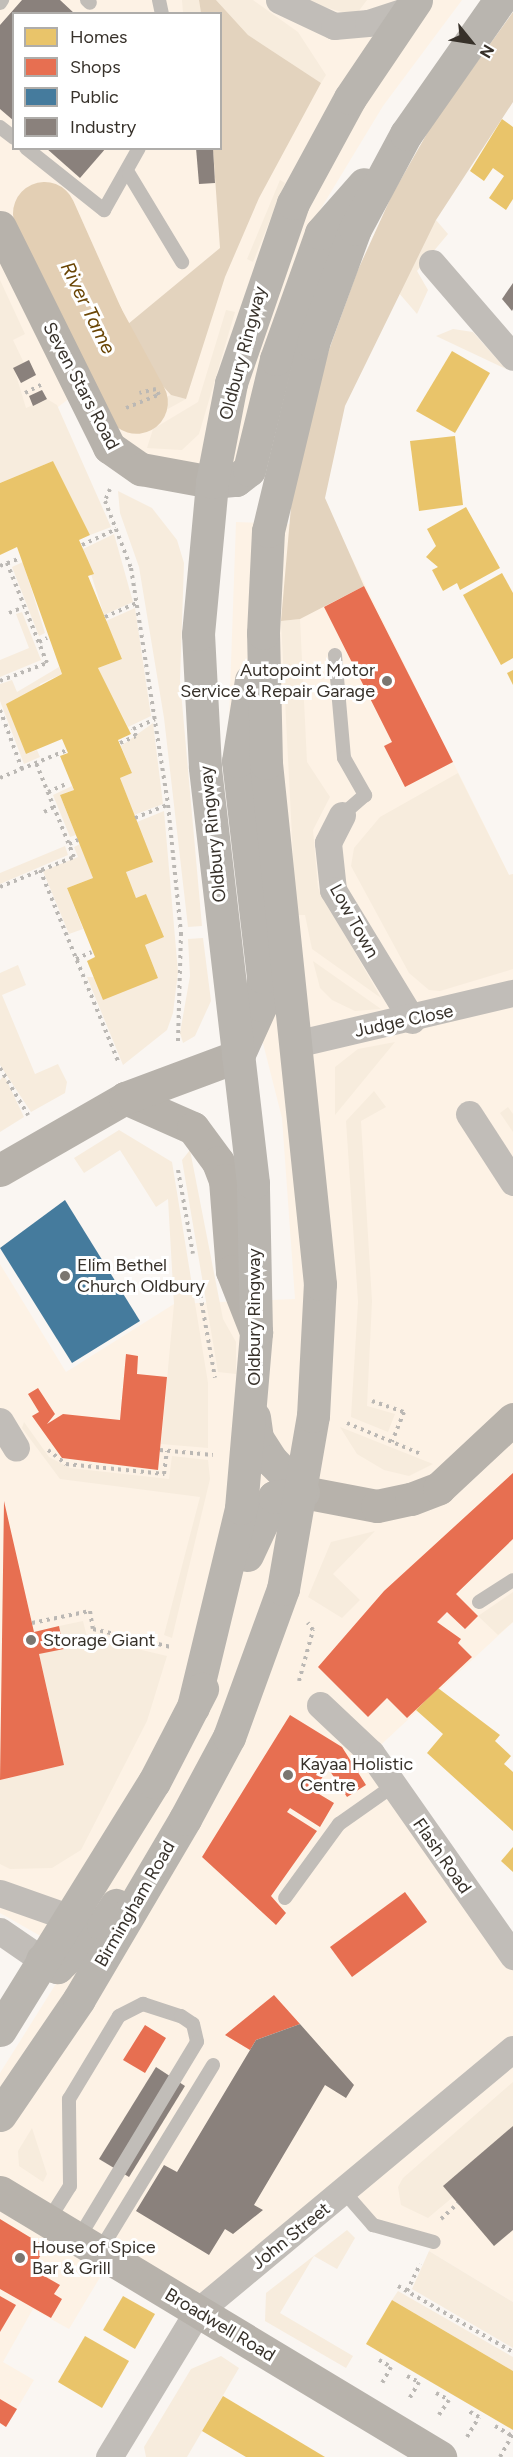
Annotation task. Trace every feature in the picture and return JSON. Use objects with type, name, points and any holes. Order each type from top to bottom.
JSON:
[{"type":"main road","points":[[212,482],[236,480],[249,470],[276,359],[321,233],[406,134],[500,0]]},
{"type":"main road","name":"Oldbury Ringway","points":[[193,1707],[241,1508],[252,1409],[256,1332],[253,1183],[205,767],[198,634],[212,482],[231,383],[293,203],[351,98],[412,5]]},
{"type":"main road","points":[[77,1929],[103,1925],[176,1814],[250,1683],[283,1589],[303,1492],[320,1284],[266,763],[263,635],[268,531],[313,343],[355,229],[406,134]]},
{"type":"main road","points":[[238,1056],[254,1022],[263,978],[238,761],[263,635]]},
{"type":"main road","points":[[230,994],[272,1040],[295,1044]]},
{"type":"main road","points":[[252,1409],[257,1438],[303,1492]]},
{"type":"main road","points":[[0,2030],[42,1960],[77,1929],[193,1707],[227,1630],[260,1517],[274,1497],[303,1492]]},
{"type":"main road","name":"Birmingham Road","points":[[0,2115],[79,1999],[185,1819],[250,1683]]},
{"type":"main road","points":[[77,1929],[90,1953],[79,1999]]},
{"type":"street","points":[[285,5],[334,26],[368,23],[412,5]]},
{"type":"street","name":"Seven Stars Road","points":[[0,227],[109,447],[141,469],[212,482]]},
{"type":"street","points":[[432,262],[513,357]]},
{"type":"street","name":"Low Town","points":[[342,815],[328,843],[333,890],[412,1020]]},
{"type":"street","name":"Judge Close","points":[[295,1044],[412,1020],[513,993]]},
{"type":"street","points":[[0,1170],[124,1084],[238,1056]]},
{"type":"street","points":[[124,1084],[193,1128],[218,1162],[225,1180],[232,1271],[256,1332]]},
{"type":"street","points":[[469,1114],[513,1182]]},
{"type":"street","points":[[303,1492],[377,1506],[411,1499],[439,1488],[513,1419]]},
{"type":"street","points":[[0,1421],[8,1450]]},
{"type":"street","name":"Flash Road","points":[[320,1705],[366,1747],[513,1956]]},
{"type":"street","points":[[0,1893],[77,1929]]},
{"type":"street","points":[[0,1931],[42,1960]]},
{"type":"street","name":"John Street","points":[[109,2457],[197,2312],[345,2193],[513,2049]]},
{"type":"street","name":"Broadwell Road","points":[[0,2192],[197,2312],[451,2452]]},
{"type":"lane","points":[[0,127],[12,136]]},
{"type":"lane","points":[[28,150],[104,210],[129,174],[138,150]]},
{"type":"lane","points":[[129,174],[182,262]]},
{"type":"lane","points":[[335,655],[344,758],[365,795],[342,815]]},
{"type":"lane","points":[[479,1602],[513,1580]]},
{"type":"lane","points":[[285,1898],[339,1824],[393,1786]]},
{"type":"lane","points":[[48,2221],[69,2186],[69,2099],[119,2016],[143,2004],[181,2016],[193,2024],[196,2042],[88,2245]]},
{"type":"lane","points":[[88,2245],[213,2065]]},
{"type":"lane","points":[[345,2193],[374,2225],[434,2242]]},
{"type":"path","points":[[122,410],[159,395],[156,389],[139,393]]},
{"type":"path","points":[[105,501],[131,568],[168,805],[181,933],[175,1035]]},
{"type":"path","points":[[81,545],[116,529]]},
{"type":"path","points":[[0,566],[21,558]]},
{"type":"path","points":[[0,681],[47,663],[7,563]]},
{"type":"path","points":[[105,617],[137,603]]},
{"type":"path","points":[[9,613],[24,607]]},
{"type":"path","points":[[39,642],[47,638]]},
{"type":"path","points":[[0,710],[2,724],[22,769]]},
{"type":"path","points":[[120,743],[136,736],[133,729],[155,719]]},
{"type":"path","points":[[0,778],[67,750]]},
{"type":"path","points":[[0,887],[74,857],[36,763]]},
{"type":"path","points":[[48,792],[68,783]]},
{"type":"path","points":[[135,818],[168,805]]},
{"type":"path","points":[[44,812],[54,807]]},
{"type":"path","points":[[69,844],[78,840]]},
{"type":"path","points":[[40,870],[124,1084]]},
{"type":"path","points":[[76,959],[93,952]]},
{"type":"path","points":[[0,1068],[32,1123]]},
{"type":"path","points":[[372,1401],[404,1412],[392,1442]]},
{"type":"path","points":[[346,1410],[345,1422],[432,1459]]},
{"type":"path","points":[[216,1444],[216,1463]]},
{"type":"path","points":[[46,1447],[66,1464],[164,1474],[167,1451]]},
{"type":"path","points":[[160,1450],[216,1455]]},
{"type":"path","points":[[283,1589],[313,1630],[298,1686],[320,1705]]},
{"type":"path","points":[[32,1623],[90,1611],[93,1629],[178,1649],[180,1640]]},
{"type":"path","points":[[434,2225],[458,2203]]},
{"type":"path","points":[[406,2291],[421,2264],[413,2262]]},
{"type":"path","points":[[398,2286],[513,2352]]},
{"type":"path","points":[[375,2394],[391,2367],[379,2360]]},
{"type":"path","points":[[402,2410],[418,2382],[407,2376]]},
{"type":"path","points":[[436,2393],[449,2400],[437,2419]]},
{"type":"path","points":[[451,2452],[479,2417],[467,2410]]},
{"type":"path","points":[[495,2426],[512,2435],[500,2457]]},
{"type":"shaded area","points":[[0,0],[462,0],[383,106],[317,215],[236,480],[141,469],[80,390],[0,452]]},
{"type":"shaded area","points":[[182,0],[199,0],[201,12],[183,12]]},
{"type":"shaded area","points":[[199,0],[216,0],[248,35],[321,83],[259,198],[225,277],[186,399],[171,395],[116,334],[220,248],[213,150],[222,150],[222,12],[201,12]]},
{"type":"shaded area","points":[[216,0],[253,0],[298,32],[326,75],[321,83],[248,35]]},
{"type":"shaded area","points":[[299,0],[367,0],[358,12],[342,12]]},
{"type":"shaded area","points":[[513,12],[513,102],[436,220],[345,406],[325,498],[364,586],[300,619],[281,621],[293,484],[321,372],[357,272],[392,195],[433,123]]},
{"type":"shaded area","points":[[280,180],[285,183],[253,262],[247,259]]},
{"type":"shaded area","points":[[58,191],[116,334],[157,379],[147,378],[107,330],[89,342],[22,209]]},
{"type":"shaded area","points":[[436,220],[448,234],[417,271],[428,290],[417,314],[398,292]]},
{"type":"shaded area","points":[[0,280],[25,334],[13,340],[24,363],[14,368],[26,408],[47,399],[57,405],[111,527],[90,535],[53,461],[0,483]]},
{"type":"shaded area","points":[[226,310],[235,312],[199,434],[182,450],[147,448],[153,429],[198,402]]},
{"type":"shaded area","points":[[453,329],[473,332],[506,369],[436,336]]},
{"type":"shaded area","points":[[171,395],[186,399],[135,427],[129,425],[124,414]]},
{"type":"shaded area","points":[[118,491],[152,508],[177,540],[184,563],[180,680],[202,926],[188,927],[164,718],[139,567],[120,513]]},
{"type":"shaded area","points":[[236,522],[336,526],[509,875],[513,874],[513,1622],[371,1754],[513,1956],[513,2302],[429,2251],[434,2242],[373,2225],[345,2193],[197,2312],[111,2259],[69,2329],[33,2309],[3,2362],[34,2380],[6,2427],[0,2423],[0,2073],[74,1955],[0,1913],[0,1264],[66,1372],[174,1304],[295,1299],[282,1118],[252,1000],[228,748]]},
{"type":"shaded area","points":[[114,534],[133,602],[104,615],[83,549]]},
{"type":"shaded area","points":[[23,562],[45,633],[39,636],[12,567]]},
{"type":"shaded area","points":[[135,608],[151,716],[128,727],[98,668],[122,659],[106,621]]},
{"type":"shaded area","points":[[22,612],[41,660],[0,677],[0,660],[29,648],[16,614]]},
{"type":"shaded area","points":[[300,619],[307,762],[330,797],[313,830],[318,888],[381,998],[312,949],[305,915],[296,915],[281,621]]},
{"type":"shaded area","points":[[59,667],[62,674],[40,684],[26,754],[37,750],[40,757],[24,764],[0,701],[0,684],[12,680],[17,692]]},
{"type":"shaded area","points":[[153,723],[163,804],[134,815],[120,778],[132,773],[121,746]]},
{"type":"shaded area","points":[[458,773],[509,875],[513,874],[513,969],[440,991],[429,990],[409,973],[351,866],[354,848],[380,817]]},
{"type":"shaded area","points":[[72,786],[74,790],[60,795],[76,835],[70,837],[53,795]]},
{"type":"shaded area","points":[[164,811],[178,972],[173,1013],[167,1030],[123,1065],[87,977],[158,978],[145,945],[163,937],[146,894],[136,898],[126,872],[137,822]]},
{"type":"shaded area","points":[[80,844],[93,878],[67,888],[83,929],[69,934],[43,871],[78,857],[74,847]]},
{"type":"shaded area","points":[[65,846],[68,855],[0,884],[0,873]]},
{"type":"shaded area","points":[[203,938],[211,1001],[195,1036],[183,1043],[180,1033],[190,976],[188,939]]},
{"type":"shaded area","points":[[313,961],[381,1009],[355,1011],[332,1000],[320,988]]},
{"type":"shaded area","points":[[18,965],[26,985],[2,995],[35,1074],[58,1064],[67,1082],[65,1093],[31,1112],[0,1065],[0,973]]},
{"type":"shaded area","points":[[395,1042],[335,1115],[335,1067],[358,1049]]},
{"type":"shaded area","points":[[4,1075],[24,1117],[0,1132],[0,1080]]},
{"type":"shaded area","points":[[374,1091],[386,1107],[361,1121],[372,1301],[367,1406],[395,1414],[388,1432],[351,1417],[358,1302],[346,1121]]},
{"type":"shaded area","points":[[508,1107],[513,1114],[513,1132],[500,1113]]},
{"type":"shaded area","points":[[119,1130],[172,1162],[208,1383],[208,1448],[161,1444],[174,1304],[168,1199],[156,1207],[120,1150],[84,1173],[74,1158]]},
{"type":"shaded area","points":[[190,1150],[223,1319],[236,1342],[236,1374],[218,1372],[182,1160]]},
{"type":"shaded area","points":[[24,1422],[49,1457],[70,1468],[169,1479],[172,1456],[208,1460],[210,1479],[172,1638],[164,1635],[200,1497],[60,1479],[22,1428]]},
{"type":"shaded area","points":[[340,1427],[433,1464],[409,1476],[384,1470],[357,1454]]},
{"type":"shaded area","points":[[375,1531],[333,1574],[360,1600],[342,1618],[308,1597],[331,1542]]},
{"type":"shaded area","points":[[513,1592],[513,1622],[498,1635],[478,1616]]},
{"type":"shaded area","points":[[83,1621],[87,1637],[167,1656],[147,1721],[81,1850],[52,1868],[10,1869],[0,1864],[0,1780],[64,1765],[39,1654],[64,1648],[59,1626]]},
{"type":"shaded area","points":[[513,2082],[513,2126],[453,2197],[428,2218],[401,2205],[398,2187],[403,2178]]},
{"type":"shaded area","points":[[32,2128],[47,2174],[43,2182],[19,2166],[18,2151]]},
{"type":"shaded area","points":[[347,2230],[355,2238],[337,2269],[314,2256],[280,2313],[353,2356],[346,2368],[265,2321],[266,2293]]},
{"type":"shaded area","points":[[429,2251],[513,2302],[513,2348],[412,2289]]},
{"type":"shaded area","points":[[398,2291],[513,2357],[513,2371],[392,2300]]},
{"type":"shaded area","points":[[221,2356],[239,2368],[187,2457],[146,2457],[144,2447],[191,2369]]},
{"type":"building: Homes","points":[[502,119],[513,127],[513,199],[506,210],[489,198],[504,176],[493,168],[484,181],[470,171]]},
{"type":"building: Homes","points":[[452,351],[490,373],[455,433],[416,411]]},
{"type":"building: Homes","points":[[455,436],[463,505],[419,511],[410,441]]},
{"type":"building: Homes","points":[[53,461],[90,535],[79,540],[94,574],[88,576],[122,659],[98,668],[131,734],[118,740],[132,773],[120,778],[153,862],[126,872],[136,898],[146,894],[164,937],[145,945],[158,978],[103,1000],[87,961],[95,957],[67,888],[93,878],[60,795],[74,790],[60,756],[68,753],[62,739],[26,754],[6,704],[62,674],[17,547],[0,555],[0,483]]},
{"type":"building: Homes","points":[[466,507],[500,568],[460,590],[457,583],[443,591],[432,570],[438,567],[426,557],[436,546],[427,529]]},
{"type":"building: Homes","points":[[502,573],[513,593],[513,658],[501,665],[463,595]]},
{"type":"building: Homes","points":[[513,670],[513,685],[507,673]]},
{"type":"building: Homes","points":[[438,1688],[500,1735],[495,1741],[511,1756],[504,1764],[513,1772],[513,1831],[427,1753],[443,1734],[416,1710]]},
{"type":"building: Homes","points":[[513,1847],[513,1872],[501,1861]]},
{"type":"building: Homes","points":[[123,2296],[155,2314],[135,2349],[103,2330]]},
{"type":"building: Homes","points":[[392,2300],[513,2371],[513,2430],[366,2344]]},
{"type":"building: Homes","points":[[85,2336],[129,2361],[102,2408],[58,2382]]},
{"type":"building: Homes","points":[[223,2396],[325,2457],[246,2457],[202,2431]]},
{"type":"building: Shops","name":"Autopoint Motor Service & Repair Garage","points":[[364,586],[453,762],[405,787],[384,746],[392,742],[324,607]]},
{"type":"building: Shops","points":[[126,1354],[138,1356],[137,1374],[167,1377],[158,1470],[62,1458],[32,1416],[39,1412],[28,1394],[38,1388],[55,1414],[47,1424],[63,1414],[120,1420]]},
{"type":"building: Shops","points":[[513,1473],[513,1539],[456,1594],[478,1616],[465,1629],[447,1612],[437,1622],[461,1639],[458,1643],[472,1657],[407,1718],[387,1698],[368,1717],[318,1667],[384,1591]]},
{"type":"building: Shops","name":"Storage Giant","points":[[4,1501],[34,1632],[59,1626],[64,1649],[39,1654],[64,1765],[0,1780]]},
{"type":"building: Shops","points":[[290,1715],[342,1747],[366,1785],[347,1797],[328,1768],[314,1791],[334,1803],[320,1827],[290,1808],[287,1812],[317,1831],[271,1896],[286,1913],[276,1925],[202,1857]]},
{"type":"building: Shops","points":[[405,1892],[427,1922],[352,1977],[330,1947]]},
{"type":"building: Shops","points":[[274,1995],[300,2024],[256,2040],[250,2050],[225,2035]]},
{"type":"building: Shops","points":[[145,2025],[166,2038],[145,2073],[123,2060]]},
{"type":"building: Shops","name":"House of Spice Bar & Grill","points":[[0,2219],[46,2247],[32,2269],[60,2285],[54,2294],[62,2299],[51,2318],[0,2289]]},
{"type":"building: Shops","points":[[0,2296],[16,2305],[0,2332]]},
{"type":"building: Shops","points":[[0,2399],[17,2409],[6,2427],[0,2423]]},
{"type":"building: Public","name":"Elim Bethel Church Oldbury","points":[[65,1200],[140,1321],[72,1363],[0,1248]]},
{"type":"building: Industry","points":[[22,0],[60,0],[73,12],[12,12],[12,119],[0,109],[0,25]]},
{"type":"building: Industry","points":[[48,150],[104,150],[80,178]]},
{"type":"building: Industry","points":[[196,150],[213,150],[215,183],[199,184]]},
{"type":"building: Industry","points":[[513,283],[513,309],[512,311],[502,299]]},
{"type":"building: Industry","points":[[29,360],[36,375],[21,383],[13,368]]},
{"type":"building: Industry","points":[[42,390],[47,399],[33,406],[29,396]]},
{"type":"building: Industry","points":[[300,2024],[354,2085],[346,2098],[325,2085],[254,2205],[263,2210],[233,2234],[225,2229],[209,2255],[136,2211],[164,2165],[177,2172],[256,2040]]},
{"type":"building: Industry","points":[[156,2067],[185,2086],[129,2177],[99,2159]]},
{"type":"building: Industry","points":[[513,2126],[513,2230],[494,2246],[443,2186]]},
{"type":"waterway","name":"River Tame","points":[[44,213],[92,321],[136,402]]},
{"type":"place","name":"Autopoint Motor Service & Repair Garage","points":[[387,681]]},
{"type":"place","name":"Elim Bethel Church Oldbury","points":[[65,1276]]},
{"type":"place","name":"Storage Giant","points":[[31,1640]]},
{"type":"place","name":"Kayaa Holistic Centre","points":[[288,1775]]},
{"type":"place","name":"House of Spice Bar & Grill","points":[[20,2258]]}]
